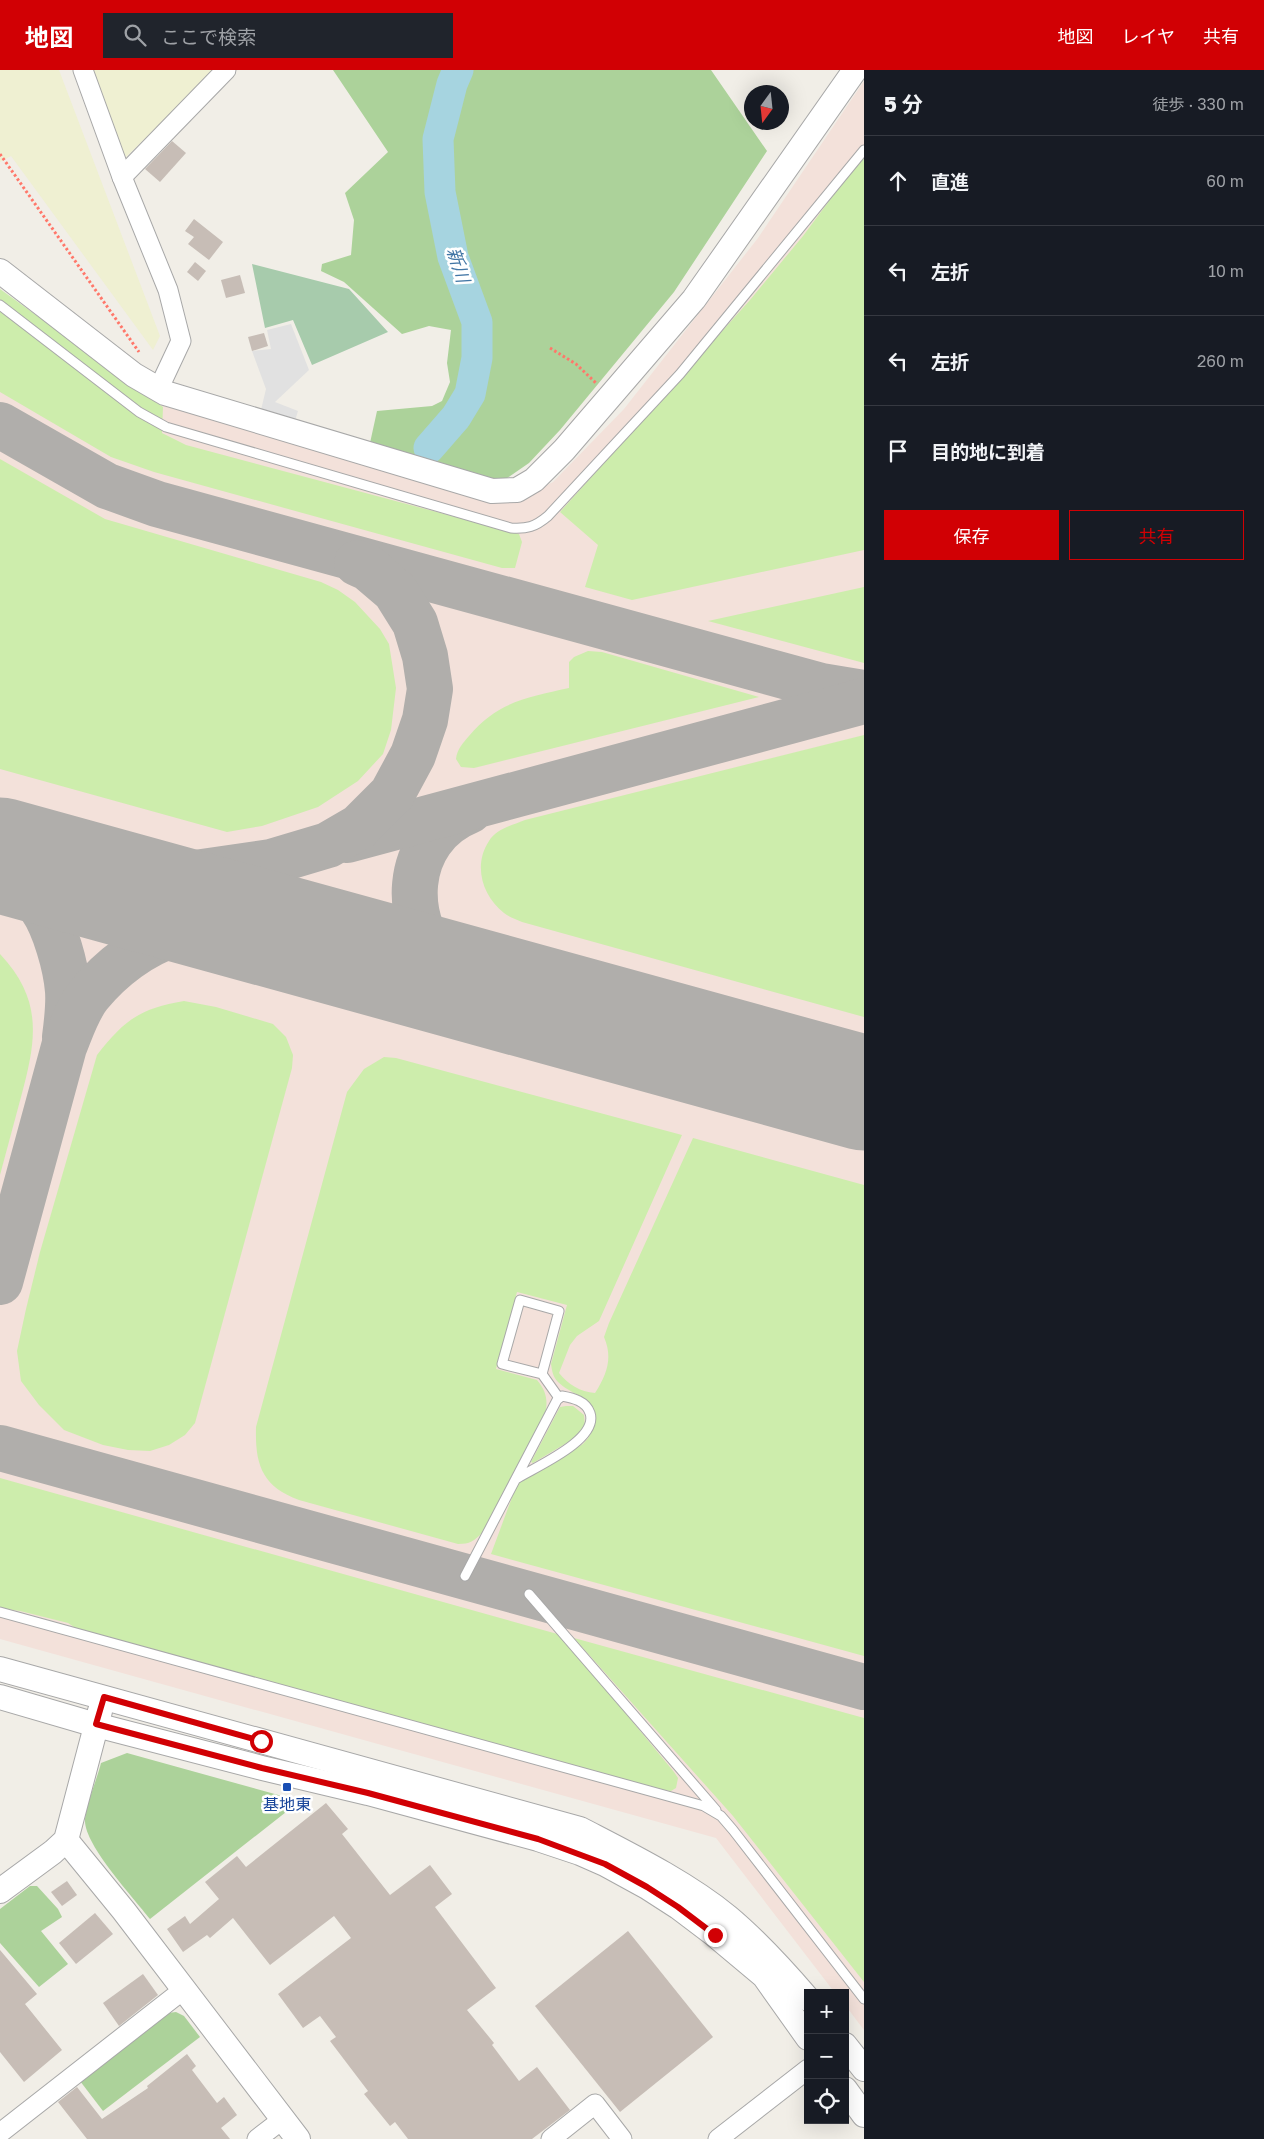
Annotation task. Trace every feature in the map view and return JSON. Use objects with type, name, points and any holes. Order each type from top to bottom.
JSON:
[{"type":"street","points":[[83,70],[122,177],[168,290],[181,341],[158,390]]},
{"type":"street","points":[[122,177],[226,70]]},
{"type":"street","points":[[0,271],[134,375],[158,390],[181,399],[492,491],[517,490],[534,480],[564,450],[694,299],[855,70]]},
{"type":"street","points":[[0,1669],[580,1829],[653,1867],[727,1916],[776,1961],[804,1994]]},
{"type":"street","points":[[0,1697],[262,1768],[368,1793],[538,1839],[605,1864],[678,1907],[764,1976],[805,2034]]},
{"type":"street","points":[[0,1891],[53,1852],[66,1840],[104,1697]]},
{"type":"street","points":[[66,1840],[124,1911],[298,2139]]},
{"type":"street","points":[[0,2133],[183,1990]]},
{"type":"street","points":[[849,2050],[864,2069]]},
{"type":"street","points":[[718,2139],[804,2072]]},
{"type":"street","points":[[849,2094],[864,2115]]},
{"type":"street","points":[[551,2139],[594,2104],[622,2139]]},
{"type":"street","points":[[257,2139],[283,2119]]},
{"type":"lane","points":[[0,305],[139,412],[166,427],[501,525],[525,529],[537,525],[548,516],[680,374],[864,150]]},
{"type":"lane","points":[[542,1374],[559,1311],[520,1300],[502,1364],[542,1374],[559,1398]]},
{"type":"lane","points":[[465,1576],[516,1479],[559,1398],[562,1396],[576,1399],[588,1407],[591,1415],[591,1425],[586,1434],[576,1444],[516,1479]]},
{"type":"lane","points":[[529,1594],[722,1816],[864,1999]]},
{"type":"lane","points":[[0,1612],[682,1798],[704,1806],[722,1816]]},
{"type":"path","points":[[0,154],[140,353]]},
{"type":"path","points":[[550,348],[576,364],[610,396]]},
{"type":"shaded area","points":[[864,81],[864,2030],[849,2010],[849,1989],[832,1989],[716,1838],[0,1639],[0,291],[153,403],[359,461],[522,498],[553,482],[624,409],[758,238]]},
{"type":"shaded area","points":[[291,324],[309,370],[275,402],[298,411],[294,424],[260,414],[266,389],[252,351],[271,349],[267,330]]},
{"type":"green space","points":[[0,70],[59,70],[160,336],[153,350],[11,156],[0,162]]},
{"type":"green space","points":[[92,70],[215,70],[123,160]]},
{"type":"green space","points":[[333,70],[711,70],[744,118],[744,130],[752,130],[767,151],[674,292],[560,430],[529,463],[500,483],[370,443],[377,411],[432,406],[442,401],[450,382],[447,363],[451,330],[429,326],[402,334],[344,282],[321,271],[322,264],[351,255],[354,220],[345,193],[388,152]]},
{"type":"green space","points":[[864,154],[864,550],[632,600],[585,587],[598,545],[560,512],[750,300],[803,236]]},
{"type":"green space","points":[[252,264],[349,289],[388,332],[312,365],[293,320],[265,328]]},
{"type":"green space","points":[[0,289],[163,407],[162,433],[186,445],[519,534],[522,542],[515,568],[502,568],[154,472],[111,457],[0,392]]},
{"type":"green space","points":[[0,459],[105,519],[321,582],[338,590],[355,602],[380,629],[389,644],[396,688],[391,730],[383,754],[358,781],[318,807],[262,826],[227,832],[0,769]]},
{"type":"green space","points":[[864,587],[864,663],[708,621]]},
{"type":"green space","points":[[588,651],[602,652],[759,697],[474,768],[461,767],[456,759],[458,752],[480,725],[491,715],[514,703],[569,688],[569,662],[574,657]]},
{"type":"green space","points":[[864,735],[864,1017],[522,922],[510,917],[496,906],[485,889],[481,870],[484,850],[492,837],[500,830],[525,820]]},
{"type":"green space","points":[[0,954],[14,971],[24,988],[33,1022],[33,1040],[26,1077],[0,1175]]},
{"type":"green space","points":[[184,1001],[216,1007],[273,1024],[286,1037],[293,1055],[292,1068],[195,1423],[185,1435],[169,1445],[150,1451],[128,1450],[103,1445],[64,1430],[39,1405],[21,1381],[17,1351],[40,1252],[97,1055],[125,1024],[134,1018],[156,1007]]},
{"type":"green space","points":[[384,1057],[396,1058],[682,1135],[599,1321],[577,1336],[570,1345],[559,1373],[570,1384],[584,1391],[595,1393],[603,1379],[608,1359],[607,1345],[604,1337],[609,1323],[693,1138],[864,1185],[864,1656],[491,1554],[517,1484],[583,1444],[594,1425],[593,1412],[590,1405],[560,1384],[552,1371],[551,1364],[567,1305],[517,1292],[496,1369],[537,1380],[545,1393],[546,1410],[482,1533],[469,1543],[458,1544],[299,1500],[286,1494],[269,1481],[259,1463],[256,1427],[347,1092],[364,1069]]},
{"type":"green space","points":[[573,1406],[584,1415],[585,1426],[580,1435],[533,1463],[531,1462],[560,1407]]},
{"type":"green space","points":[[0,1478],[561,1635],[674,1772],[678,1778],[676,1788],[671,1791],[662,1790],[77,1629],[68,1623],[0,1608]]},
{"type":"green space","points":[[574,1638],[864,1718],[864,1982],[733,1816]]},
{"type":"green space","points":[[127,1753],[300,1801],[150,1919],[101,1857],[92,1843],[85,1820],[101,1763]]},
{"type":"green space","points":[[30,1886],[37,1886],[58,1909],[62,1917],[41,1931],[68,1964],[39,1987],[0,1943],[0,1909]]},
{"type":"green space","points":[[176,2012],[184,2016],[200,2037],[103,2111],[80,2081],[168,2013]]},
{"type":"building","points":[[172,141],[186,153],[160,182],[145,169]]},
{"type":"building","points":[[194,219],[223,242],[209,260],[188,244],[194,237],[185,231]]},
{"type":"building","points":[[195,262],[206,271],[198,281],[187,272]]},
{"type":"building","points":[[240,275],[245,293],[226,298],[221,280]]},
{"type":"building","points":[[264,333],[268,346],[252,351],[248,337]]},
{"type":"building","points":[[326,1803],[348,1829],[342,1834],[390,1895],[430,1865],[452,1894],[435,1907],[496,1988],[467,2010],[494,2043],[492,2045],[519,2081],[537,2067],[570,2110],[532,2139],[408,2139],[395,2122],[390,2126],[364,2094],[368,2091],[330,2041],[336,2037],[320,2016],[303,2028],[278,1994],[351,1938],[334,1916],[270,1965],[233,1918],[210,1938],[207,1935],[183,1952],[167,1929],[185,1916],[190,1924],[219,1899],[205,1882],[237,1856],[246,1867]]},
{"type":"building","points":[[67,1881],[77,1895],[62,1906],[51,1892]]},
{"type":"building","points":[[95,1913],[113,1934],[76,1964],[59,1943]]},
{"type":"building","points":[[628,1931],[713,2037],[620,2112],[535,2006]]},
{"type":"building","points":[[0,1950],[37,1994],[25,2004],[62,2050],[24,2082],[0,2052]]},
{"type":"building","points":[[143,1974],[158,1995],[119,2026],[103,2003]]},
{"type":"building","points":[[187,2054],[196,2066],[192,2070],[217,2103],[224,2097],[237,2115],[221,2128],[230,2139],[87,2139],[58,2102],[77,2087],[102,2119],[148,2088],[147,2086]]},
{"type":"waterway","name":"新川","points":[[429,448],[456,417],[470,394],[477,358],[477,322],[453,257],[440,192],[438,139],[452,84],[458,70]]},
{"type":"taxiway","points":[[0,425],[107,486],[157,504],[821,686],[864,693]]},
{"type":"taxiway","points":[[68,874],[147,880],[271,862],[328,845],[359,827],[392,794],[413,755],[425,720],[430,689],[425,656],[415,623],[395,591],[368,568],[357,563]]},
{"type":"taxiway","points":[[347,840],[864,701]]},
{"type":"taxiway","points":[[469,811],[447,824],[431,841],[420,861],[415,884],[416,907],[422,930],[433,952],[449,971],[466,981],[499,992]]},
{"type":"taxiway","points":[[0,871],[37,902],[51,925],[67,981],[68,1008],[65,1037]]},
{"type":"taxiway","points":[[0,1282],[64,1047],[78,1014],[97,985],[140,950],[176,934],[202,930],[287,934]]},
{"type":"taxiway","points":[[0,1448],[864,1687]]},
{"type":"runway","points":[[0,855],[864,1093]]},
{"type":"place","name":"基地東","points":[[287,1787]]},
{"type":"route","points":[[261,1741],[104,1697],[96,1724],[262,1768],[368,1793],[538,1839],[580,1853],[605,1864],[647,1887],[678,1907],[715,1935]]}]
